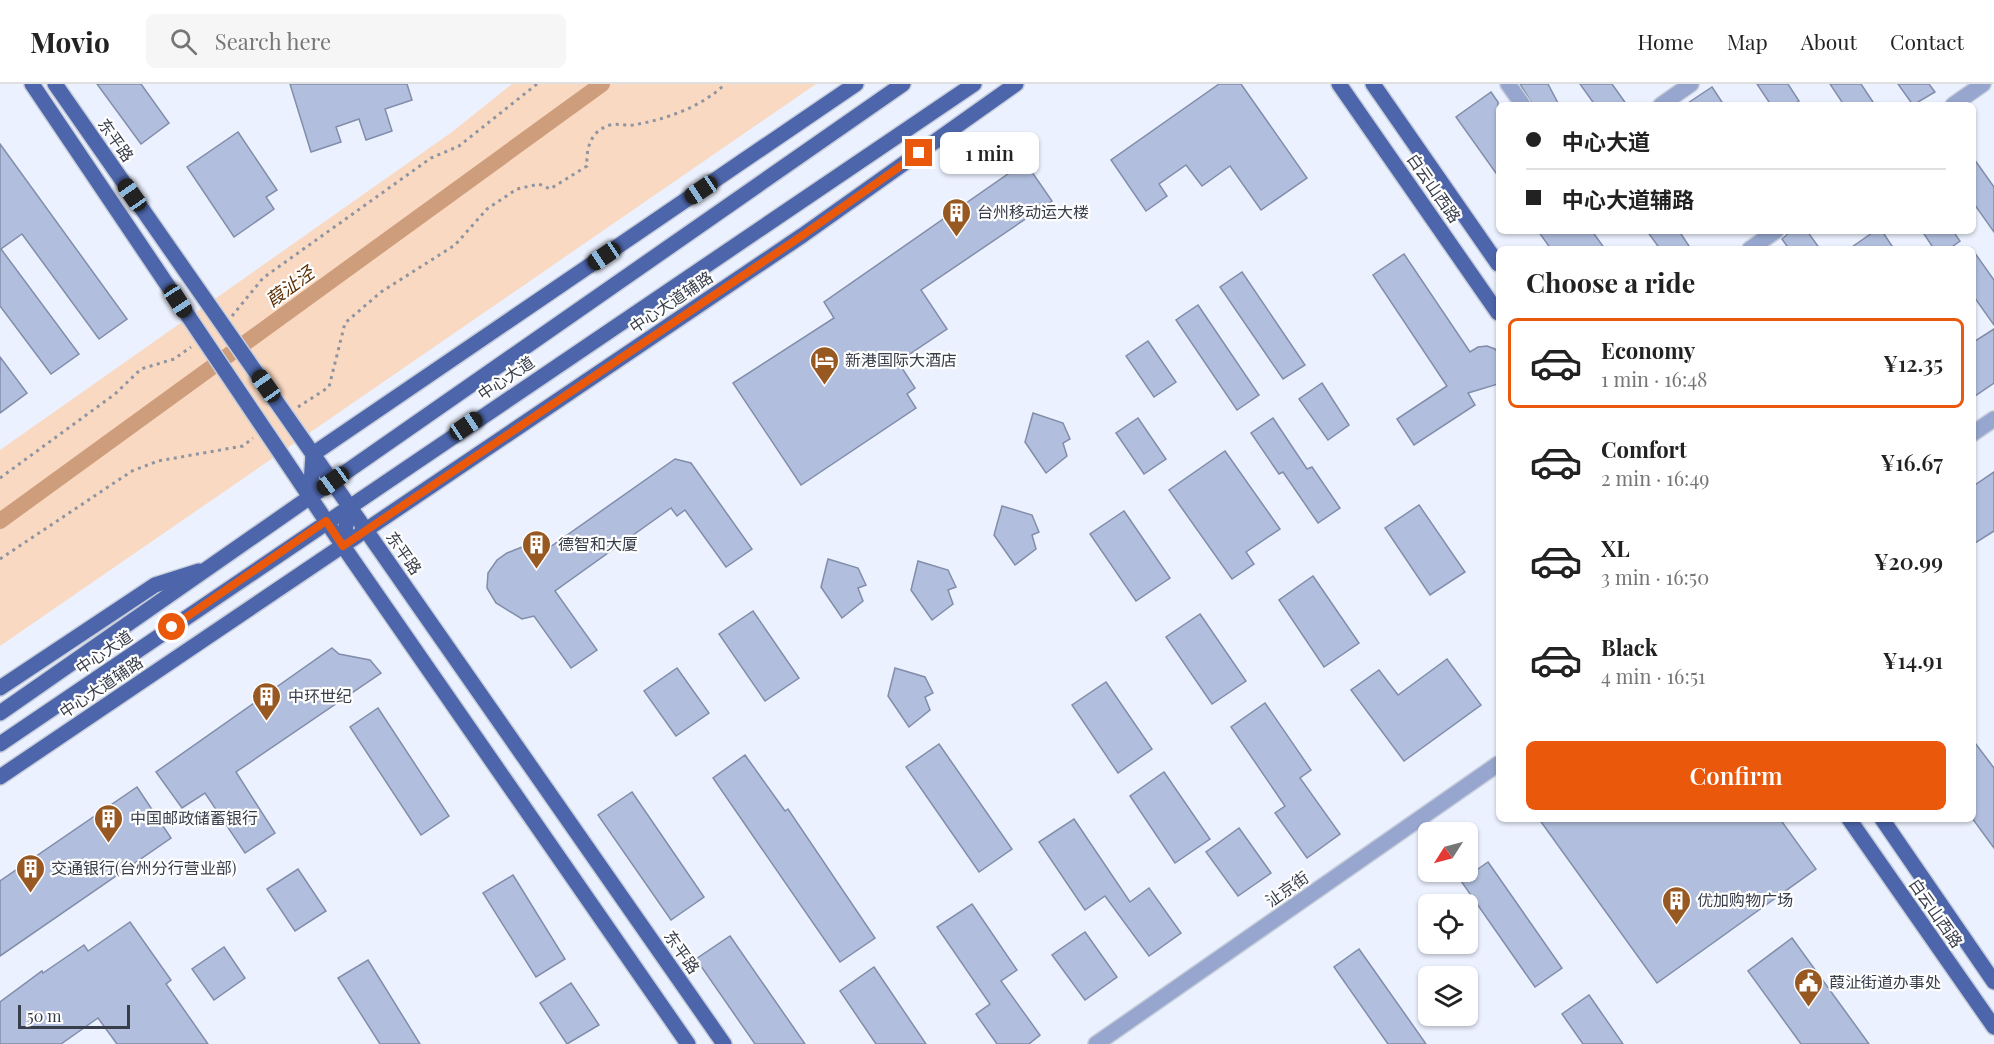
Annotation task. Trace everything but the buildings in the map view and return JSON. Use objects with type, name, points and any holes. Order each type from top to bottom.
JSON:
[{"type":"main road","points":[[32,84],[310,498],[688,1044]]},
{"type":"main road","name":"东平路","points":[[55,84],[723,1044]]},
{"type":"main road","points":[[310,498],[313,454],[856,84]]},
{"type":"main road","name":"中心大道","points":[[0,713],[216,565],[903,84]]},
{"type":"main road","name":"中心大道","points":[[0,744],[349,505],[974,84]]},
{"type":"main road","name":"中心大道辅路","points":[[0,777],[803,235],[1016,84]]},
{"type":"main road","name":"白云山西路","points":[[1340,84],[1496,310]]},
{"type":"main road","name":"白云山西路","points":[[1373,84],[1496,261]]},
{"type":"main road","points":[[343,546],[349,505]]},
{"type":"main road","points":[[0,688],[155,585],[216,565]]},
{"type":"main road","name":"白云山西路","points":[[1851,822],[1994,1028]]},
{"type":"main road","name":"白云山西路","points":[[1884,822],[1994,982]]},
{"type":"street","points":[[1508,84],[1521,102]]},
{"type":"street","points":[[1665,102],[1691,84]]},
{"type":"street","points":[[1957,102],[1983,84]]},
{"type":"street","points":[[1754,246],[1772,234]]},
{"type":"street","points":[[1976,431],[1994,419]]},
{"type":"street","name":"沚京街","points":[[1096,1044],[1496,765]]},
{"type":"path","points":[[226,329],[263,278],[432,158],[459,146],[537,84]]},
{"type":"path","points":[[287,416],[329,387],[345,323],[381,292],[455,244],[487,209],[517,189],[539,184],[550,189],[587,166],[586,148],[595,135],[609,125],[631,125],[661,118],[695,105],[724,84]]},
{"type":"path","points":[[0,478],[115,394],[141,369],[174,359],[206,343]]},
{"type":"path","points":[[0,559],[132,471],[158,461],[243,446],[264,430]]},
{"type":"shaded area","points":[[512,84],[816,84],[0,646],[0,450],[452,132]]},
{"type":"waterway","name":"葭沚泾","points":[[0,521],[602,84]]},
{"type":"place","name":"台州移动运大楼","points":[[956,238]]},
{"type":"place","name":"新港国际大酒店","points":[[824,386]]},
{"type":"place","name":"德智和大厦","points":[[537,570]]},
{"type":"place","name":"中环世纪","points":[[267,722]]},
{"type":"place","name":"中国邮政储蓄银行","points":[[109,844]]},
{"type":"place","name":"交通银行(台州分行营业部)","points":[[30,894]]},
{"type":"place","name":"优加购物广场","points":[[1676,926]]},
{"type":"place","name":"葭沚街道办事处","points":[[1808,1008]]},
{"type":"route","points":[[172,627],[326,521],[343,546],[803,235],[919,153]]}]
